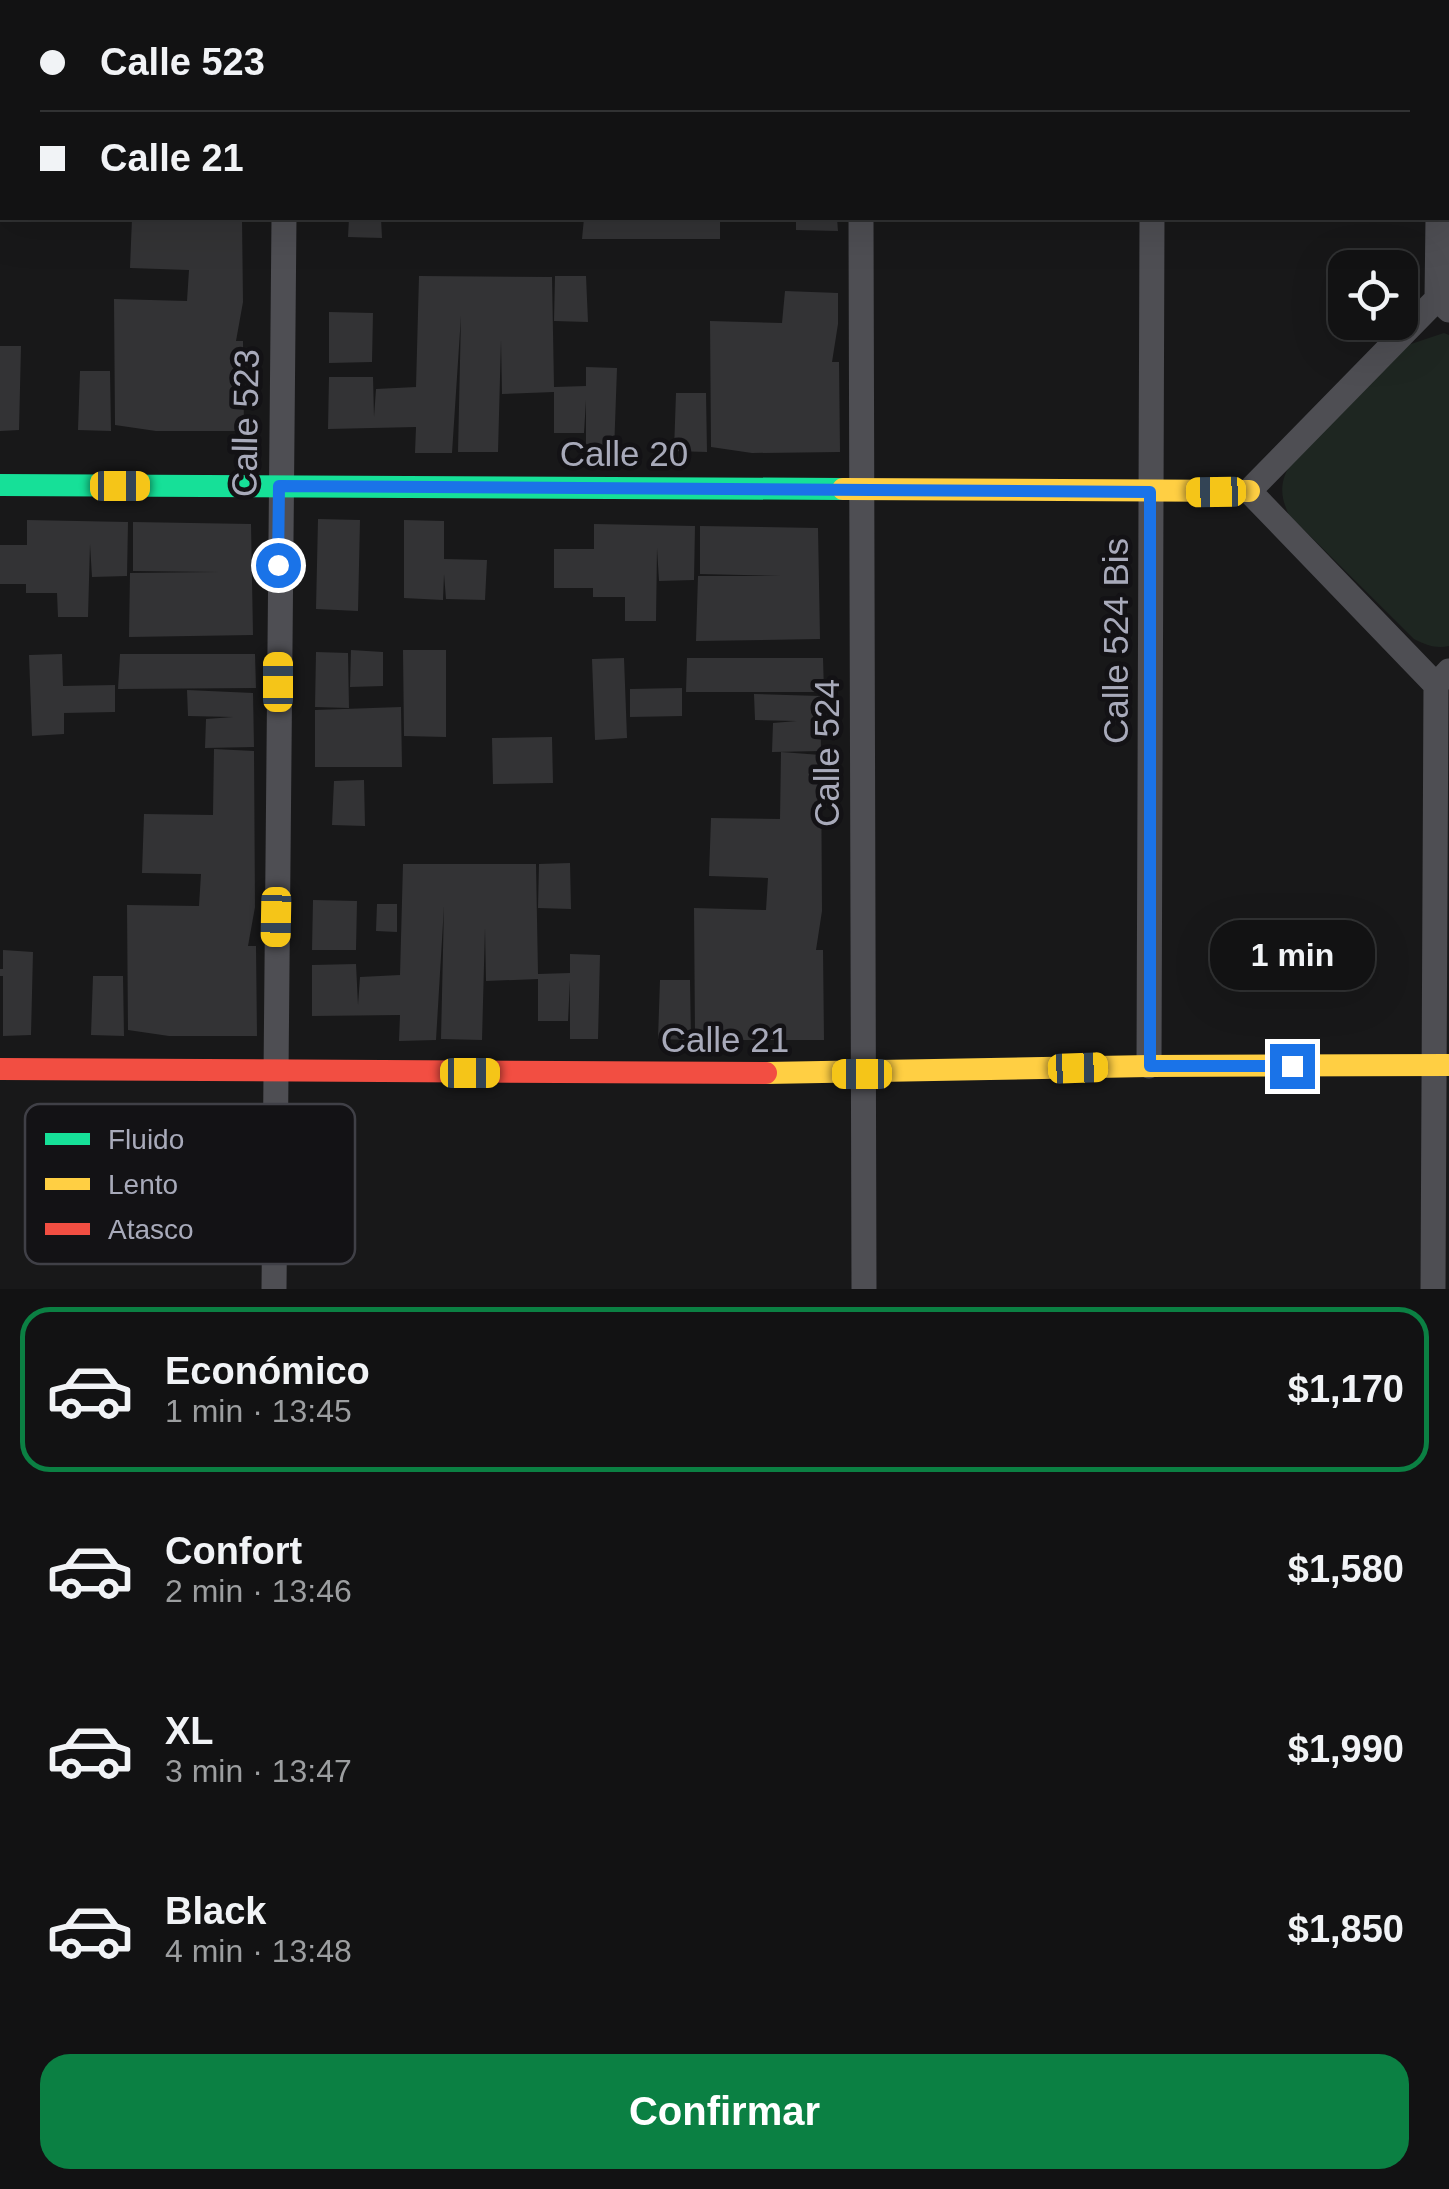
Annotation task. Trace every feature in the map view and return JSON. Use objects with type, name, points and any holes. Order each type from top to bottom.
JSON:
[{"type":"street","name":"Calle 523","points":[[275,1104],[284,220]]},
{"type":"street","name":"Calle 524","points":[[861,220],[864,1289]]},
{"type":"street","name":"Calle 524 Bis","points":[[1150,1066],[1152,220]]},
{"type":"street","points":[[1432,1289],[1442,1066],[1442,678],[1248,491],[1443,304],[1438,220]]},
{"type":"street","name":"Calle 20","points":[[0,485],[1248,491]]},
{"type":"street","name":"Calle 21","points":[[0,1070],[862,1074],[1150,1066],[1442,1066]]},
{"type":"street","name":"Calle 523","points":[[274,1264],[274,1289]]},
{"type":"shaded area","points":[[1444,333],[1449,335],[1449,646],[1440,647],[1414,639],[1289,515],[1282,488],[1292,461],[1408,345]]},
{"type":"building","points":[[132,220],[242,220],[243,302],[236,341],[243,341],[244,431],[156,431],[115,425],[114,299],[187,301],[189,270],[130,268]]},
{"type":"building","points":[[349,220],[381,220],[382,238],[348,237]]},
{"type":"building","points":[[584,220],[720,220],[720,239],[582,239]]},
{"type":"building","points":[[796,220],[837,220],[838,231],[796,230]]},
{"type":"building","points":[[419,276],[552,277],[554,387],[586,386],[586,367],[617,368],[614,452],[586,452],[586,400],[584,433],[554,433],[554,392],[502,394],[501,340],[498,452],[458,452],[461,316],[452,453],[415,453],[416,427],[328,429],[329,377],[373,377],[374,417],[376,389],[416,387]]},
{"type":"building","points":[[555,276],[586,276],[588,322],[554,321]]},
{"type":"building","points":[[785,291],[838,293],[832,362],[839,362],[840,452],[752,453],[711,447],[710,321],[782,323]]},
{"type":"building","points":[[329,312],[373,313],[372,362],[329,363]]},
{"type":"building","points":[[0,346],[21,346],[19,430],[0,431]]},
{"type":"building","points":[[80,371],[110,371],[111,431],[78,430]]},
{"type":"building","points":[[676,393],[706,393],[707,452],[674,451]]},
{"type":"building","points":[[318,519],[360,520],[358,611],[316,609]]},
{"type":"building","points":[[27,520],[128,522],[127,576],[92,577],[90,544],[88,617],[58,617],[57,593],[26,593],[26,584],[0,584],[0,545],[27,545]]},
{"type":"building","points":[[404,520],[444,521],[444,559],[487,560],[485,600],[446,599],[444,574],[443,600],[404,598]]},
{"type":"building","points":[[133,522],[251,524],[253,635],[129,637],[130,573],[218,572],[133,571]]},
{"type":"building","points":[[594,524],[695,526],[694,580],[659,581],[657,548],[656,621],[625,621],[625,597],[593,597],[593,588],[554,588],[554,549],[594,549]]},
{"type":"building","points":[[700,526],[818,528],[820,639],[696,641],[698,576],[781,576],[700,574]]},
{"type":"building","points":[[351,650],[383,652],[383,686],[350,687]]},
{"type":"building","points":[[403,650],[446,650],[446,737],[404,736]]},
{"type":"building","points":[[316,652],[348,653],[349,708],[315,707]]},
{"type":"building","points":[[62,654],[63,686],[115,685],[115,712],[64,713],[64,734],[32,736],[29,655]]},
{"type":"building","points":[[120,654],[255,654],[256,688],[118,689]]},
{"type":"building","points":[[624,658],[627,738],[595,740],[592,659]]},
{"type":"building","points":[[687,658],[823,658],[824,692],[686,692]]},
{"type":"building","points":[[682,688],[682,716],[630,717],[630,689]]},
{"type":"building","points":[[187,690],[253,693],[254,747],[205,748],[206,719],[233,717],[188,716]]},
{"type":"building","points":[[754,694],[820,696],[821,751],[772,752],[773,723],[797,721],[755,720]]},
{"type":"building","points":[[401,707],[402,767],[315,767],[315,710]]},
{"type":"building","points":[[552,737],[553,783],[493,784],[492,738]]},
{"type":"building","points":[[214,749],[254,751],[255,907],[248,946],[256,946],[257,1036],[169,1036],[128,1030],[127,905],[199,906],[201,874],[142,873],[144,814],[213,815]]},
{"type":"building","points":[[781,752],[821,755],[822,911],[816,950],[823,950],[824,1040],[736,1040],[695,1034],[694,908],[766,910],[768,878],[709,876],[711,818],[780,819]]},
{"type":"building","points":[[364,780],[365,826],[332,825],[334,781]]},
{"type":"building","points":[[570,863],[571,909],[538,908],[539,864]]},
{"type":"building","points":[[403,864],[536,864],[538,974],[570,973],[570,954],[600,955],[598,1039],[570,1039],[570,980],[568,1021],[538,1021],[538,979],[486,981],[485,928],[482,1040],[441,1039],[444,906],[436,1040],[399,1041],[400,1015],[312,1016],[312,965],[356,964],[358,1005],[360,977],[400,975]]},
{"type":"building","points":[[313,900],[357,901],[356,950],[312,950]]},
{"type":"building","points":[[377,904],[397,904],[397,932],[376,931]]},
{"type":"building","points":[[3,950],[33,952],[31,1035],[3,1036]]},
{"type":"building","points":[[93,976],[123,976],[124,1036],[91,1035]]},
{"type":"building","points":[[660,980],[690,980],[691,1040],[658,1039]]},
{"type":"traffic: fast","points":[[0,485],[843,489]]},
{"type":"traffic: slow","points":[[843,489],[1249,491]]},
{"type":"traffic: slow","points":[[766,1073],[1449,1065]]},
{"type":"traffic: jam","points":[[0,1069],[766,1073]]},
{"type":"route","points":[[278,565],[279,486],[1150,492],[1150,1066],[1292,1066]]}]
